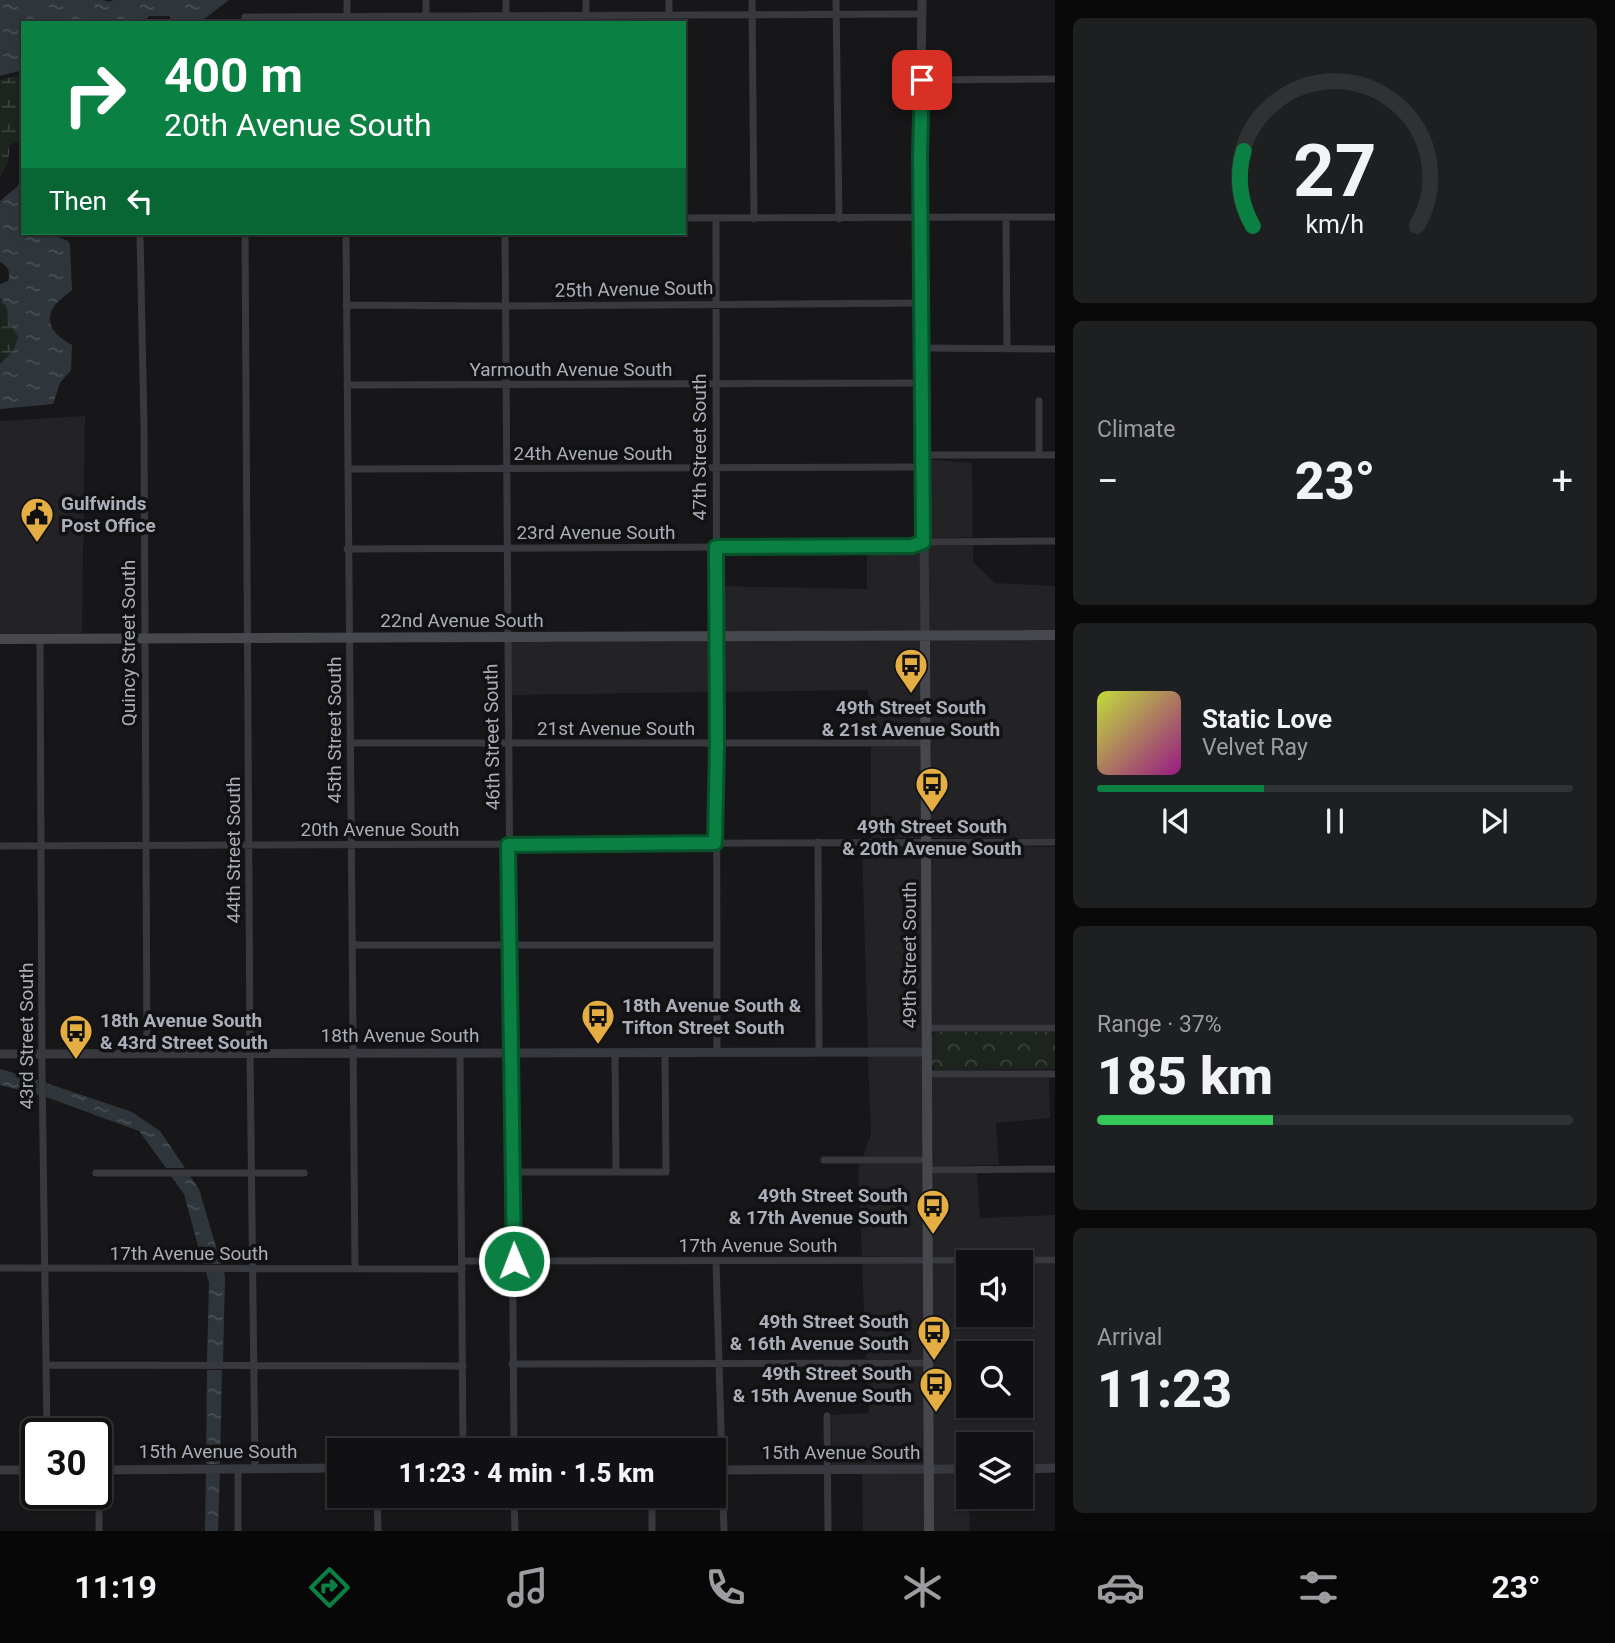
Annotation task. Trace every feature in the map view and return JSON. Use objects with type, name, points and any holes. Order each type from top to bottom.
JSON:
[{"type":"main road","name":"22nd Avenue South","points":[[0,639],[1055,635]]},
{"type":"main road","name":"49th Street South","points":[[925,636],[929,1531]]},
{"type":"street","points":[[347,0],[348,20]]},
{"type":"street","points":[[426,0],[426,20]]},
{"type":"street","points":[[506,0],[506,20]]},
{"type":"street","points":[[586,0],[586,20]]},
{"type":"street","points":[[669,0],[669,19]]},
{"type":"street","points":[[752,0],[754,219]]},
{"type":"street","points":[[836,0],[839,219]]},
{"type":"street","name":"49th Street South","points":[[922,0],[920,151],[925,636]]},
{"type":"street","points":[[246,20],[586,20],[922,14]]},
{"type":"street","points":[[922,80],[1055,79]]},
{"type":"street","points":[[1006,217],[1007,349]]},
{"type":"street","points":[[686,218],[1055,217]]},
{"type":"street","name":"47th Street South","points":[[716,219],[714,385],[717,1053]]},
{"type":"street","name":"Quincy Street South","points":[[140,235],[144,428],[147,1053]]},
{"type":"street","name":"44th Street South","points":[[245,235],[255,1468]]},
{"type":"street","name":"45th Street South","points":[[345,235],[355,1268]]},
{"type":"street","name":"46th Street South","points":[[505,235],[514,1438]]},
{"type":"street","name":"25th Avenue South","points":[[346,305],[922,303]]},
{"type":"street","points":[[922,348],[1055,349]]},
{"type":"street","name":"Yarmouth Avenue South","points":[[347,385],[922,383]]},
{"type":"street","points":[[1039,401],[1039,455]]},
{"type":"street","points":[[922,455],[1055,455]]},
{"type":"street","name":"24th Avenue South","points":[[348,469],[922,467]]},
{"type":"street","name":"23rd Avenue South","points":[[347,549],[912,546],[923,542],[1055,541]]},
{"type":"street","name":"43rd Street South","points":[[40,639],[47,1418]]},
{"type":"street","name":"21st Avenue South","points":[[350,743],[925,743]]},
{"type":"street","points":[[818,842],[818,1052]]},
{"type":"street","name":"20th Avenue South","points":[[0,846],[1055,842]]},
{"type":"street","points":[[352,945],[716,945]]},
{"type":"street","points":[[927,1028],[1055,1028]]},
{"type":"street","points":[[460,1052],[463,1438]]},
{"type":"street","name":"18th Avenue South","points":[[0,1054],[927,1052]]},
{"type":"street","points":[[512,1172],[666,1172],[665,1053]]},
{"type":"street","points":[[615,1054],[616,1172]]},
{"type":"street","points":[[927,1074],[1055,1073]]},
{"type":"street","points":[[824,1160],[1055,1169]]},
{"type":"street","points":[[96,1172],[304,1173]]},
{"type":"street","name":"17th Avenue South","points":[[0,1268],[355,1268],[514,1261],[1055,1260]]},
{"type":"street","points":[[716,1261],[718,1438]]},
{"type":"street","points":[[512,1364],[928,1363]]},
{"type":"street","points":[[46,1365],[463,1366]]},
{"type":"street","points":[[827,1416],[828,1531]]},
{"type":"street","points":[[237,1531],[238,1468]]},
{"type":"street","name":"15th Avenue South","points":[[112,1470],[327,1468]]},
{"type":"street","points":[[1033,1469],[1055,1468]]},
{"type":"street","name":"15th Avenue South","points":[[726,1470],[956,1469]]},
{"type":"street","points":[[0,1470],[21,1470]]},
{"type":"street","points":[[377,1508],[378,1531]]},
{"type":"street","points":[[514,1508],[515,1531]]},
{"type":"street","points":[[652,1508],[652,1531]]},
{"type":"street","points":[[721,1508],[723,1531]]},
{"type":"street","points":[[99,1509],[99,1531]]},
{"type":"shaded area","points":[[85,416],[82,633],[0,634],[0,421]]},
{"type":"shaded area","points":[[926,459],[972,463],[973,537],[927,538]]},
{"type":"shaded area","points":[[973,545],[973,562],[995,583],[1055,586],[1055,631],[928,632],[927,546]]},
{"type":"shaded area","points":[[920,547],[921,632],[719,633],[719,586],[867,589],[867,550],[912,550]]},
{"type":"shaded area","points":[[1055,639],[1055,838],[929,838],[928,640]]},
{"type":"shaded area","points":[[921,640],[921,739],[870,739],[868,690],[720,692],[720,641]]},
{"type":"shaded area","points":[[712,641],[713,692],[511,695],[510,642]]},
{"type":"shaded area","points":[[871,747],[922,747],[922,838],[871,838]]},
{"type":"shaded area","points":[[862,846],[922,846],[923,1048],[868,1048]]},
{"type":"shaded area","points":[[929,846],[1055,847],[1055,1024],[930,1024]]},
{"type":"shaded area","points":[[868,1056],[923,1056],[924,1156],[863,1156],[871,1134]]},
{"type":"shaded area","points":[[930,1078],[1049,1078],[1050,1118],[996,1123],[999,1165],[931,1166]]},
{"type":"shaded area","points":[[860,1164],[924,1164],[924,1256],[862,1256],[858,1170]]},
{"type":"shaded area","points":[[977,1173],[980,1218],[1055,1215],[1055,1256],[1033,1256],[1033,1250],[956,1250],[956,1256],[931,1256],[931,1174]]},
{"type":"shaded area","points":[[956,1263],[956,1327],[1033,1327],[1033,1263],[1055,1264],[1055,1464],[1033,1465],[1033,1432],[956,1432],[956,1465],[932,1465],[931,1264]]},
{"type":"shaded area","points":[[862,1264],[924,1264],[925,1359],[866,1359]]},
{"type":"shaded area","points":[[867,1367],[925,1367],[925,1465],[832,1465],[831,1415],[869,1413]]},
{"type":"shaded area","points":[[862,1473],[925,1473],[925,1531],[863,1531]]},
{"type":"shaded area","points":[[932,1473],[956,1473],[956,1509],[969,1509],[970,1531],[933,1531]]},
{"type":"green space","points":[[21,75],[21,140],[10,145],[8,162],[0,177],[0,80]]},
{"type":"green space","points":[[0,297],[18,337],[13,351],[0,364]]},
{"type":"green space","points":[[936,1032],[1055,1032],[1055,1069],[936,1070],[931,1063],[931,1037]]},
{"type":"water","points":[[0,0],[229,0],[202,21],[172,21],[169,16],[149,16],[145,21],[21,21],[21,71],[0,76]]},
{"type":"water","points":[[21,174],[21,235],[58,237],[68,241],[70,245],[72,290],[53,307],[50,322],[58,335],[72,345],[71,370],[60,383],[53,404],[0,409],[0,364],[13,351],[18,337],[8,321],[7,308],[0,297],[0,284],[8,281],[9,272],[0,262],[0,201],[18,186]]},
{"type":"water","points":[[0,1069],[38,1080],[39,1095],[0,1085]]},
{"type":"water","points":[[46,1083],[132,1112],[160,1131],[185,1168],[166,1168],[139,1131],[46,1097]]},
{"type":"water","points":[[171,1176],[190,1176],[199,1189],[221,1264],[203,1264],[184,1194]]},
{"type":"water","points":[[206,1272],[224,1272],[225,1277],[223,1362],[207,1362],[209,1283]]},
{"type":"water","points":[[207,1370],[222,1370],[220,1464],[206,1464]]},
{"type":"water","points":[[206,1472],[220,1472],[218,1531],[205,1531]]},
{"type":"place","name":"Gulfwinds Post Office","points":[[37,544]]},
{"type":"place","name":"49th Street South & 21st Avenue South","points":[[911,695]]},
{"type":"place","name":"49th Street South & 20th Avenue South","points":[[932,814]]},
{"type":"place","name":"18th Avenue South & Tifton Street South","points":[[598,1046]]},
{"type":"place","name":"18th Avenue South & 43rd Street South","points":[[76,1061]]},
{"type":"place","name":"49th Street South & 17th Avenue South","points":[[933,1236]]},
{"type":"place","name":"49th Street South & 16th Avenue South","points":[[934,1362]]},
{"type":"place","name":"49th Street South & 15th Avenue South","points":[[936,1414]]},
{"type":"route","points":[[514,1261],[508,845],[715,843],[716,547],[912,546],[923,542],[920,155],[922,80]]}]
